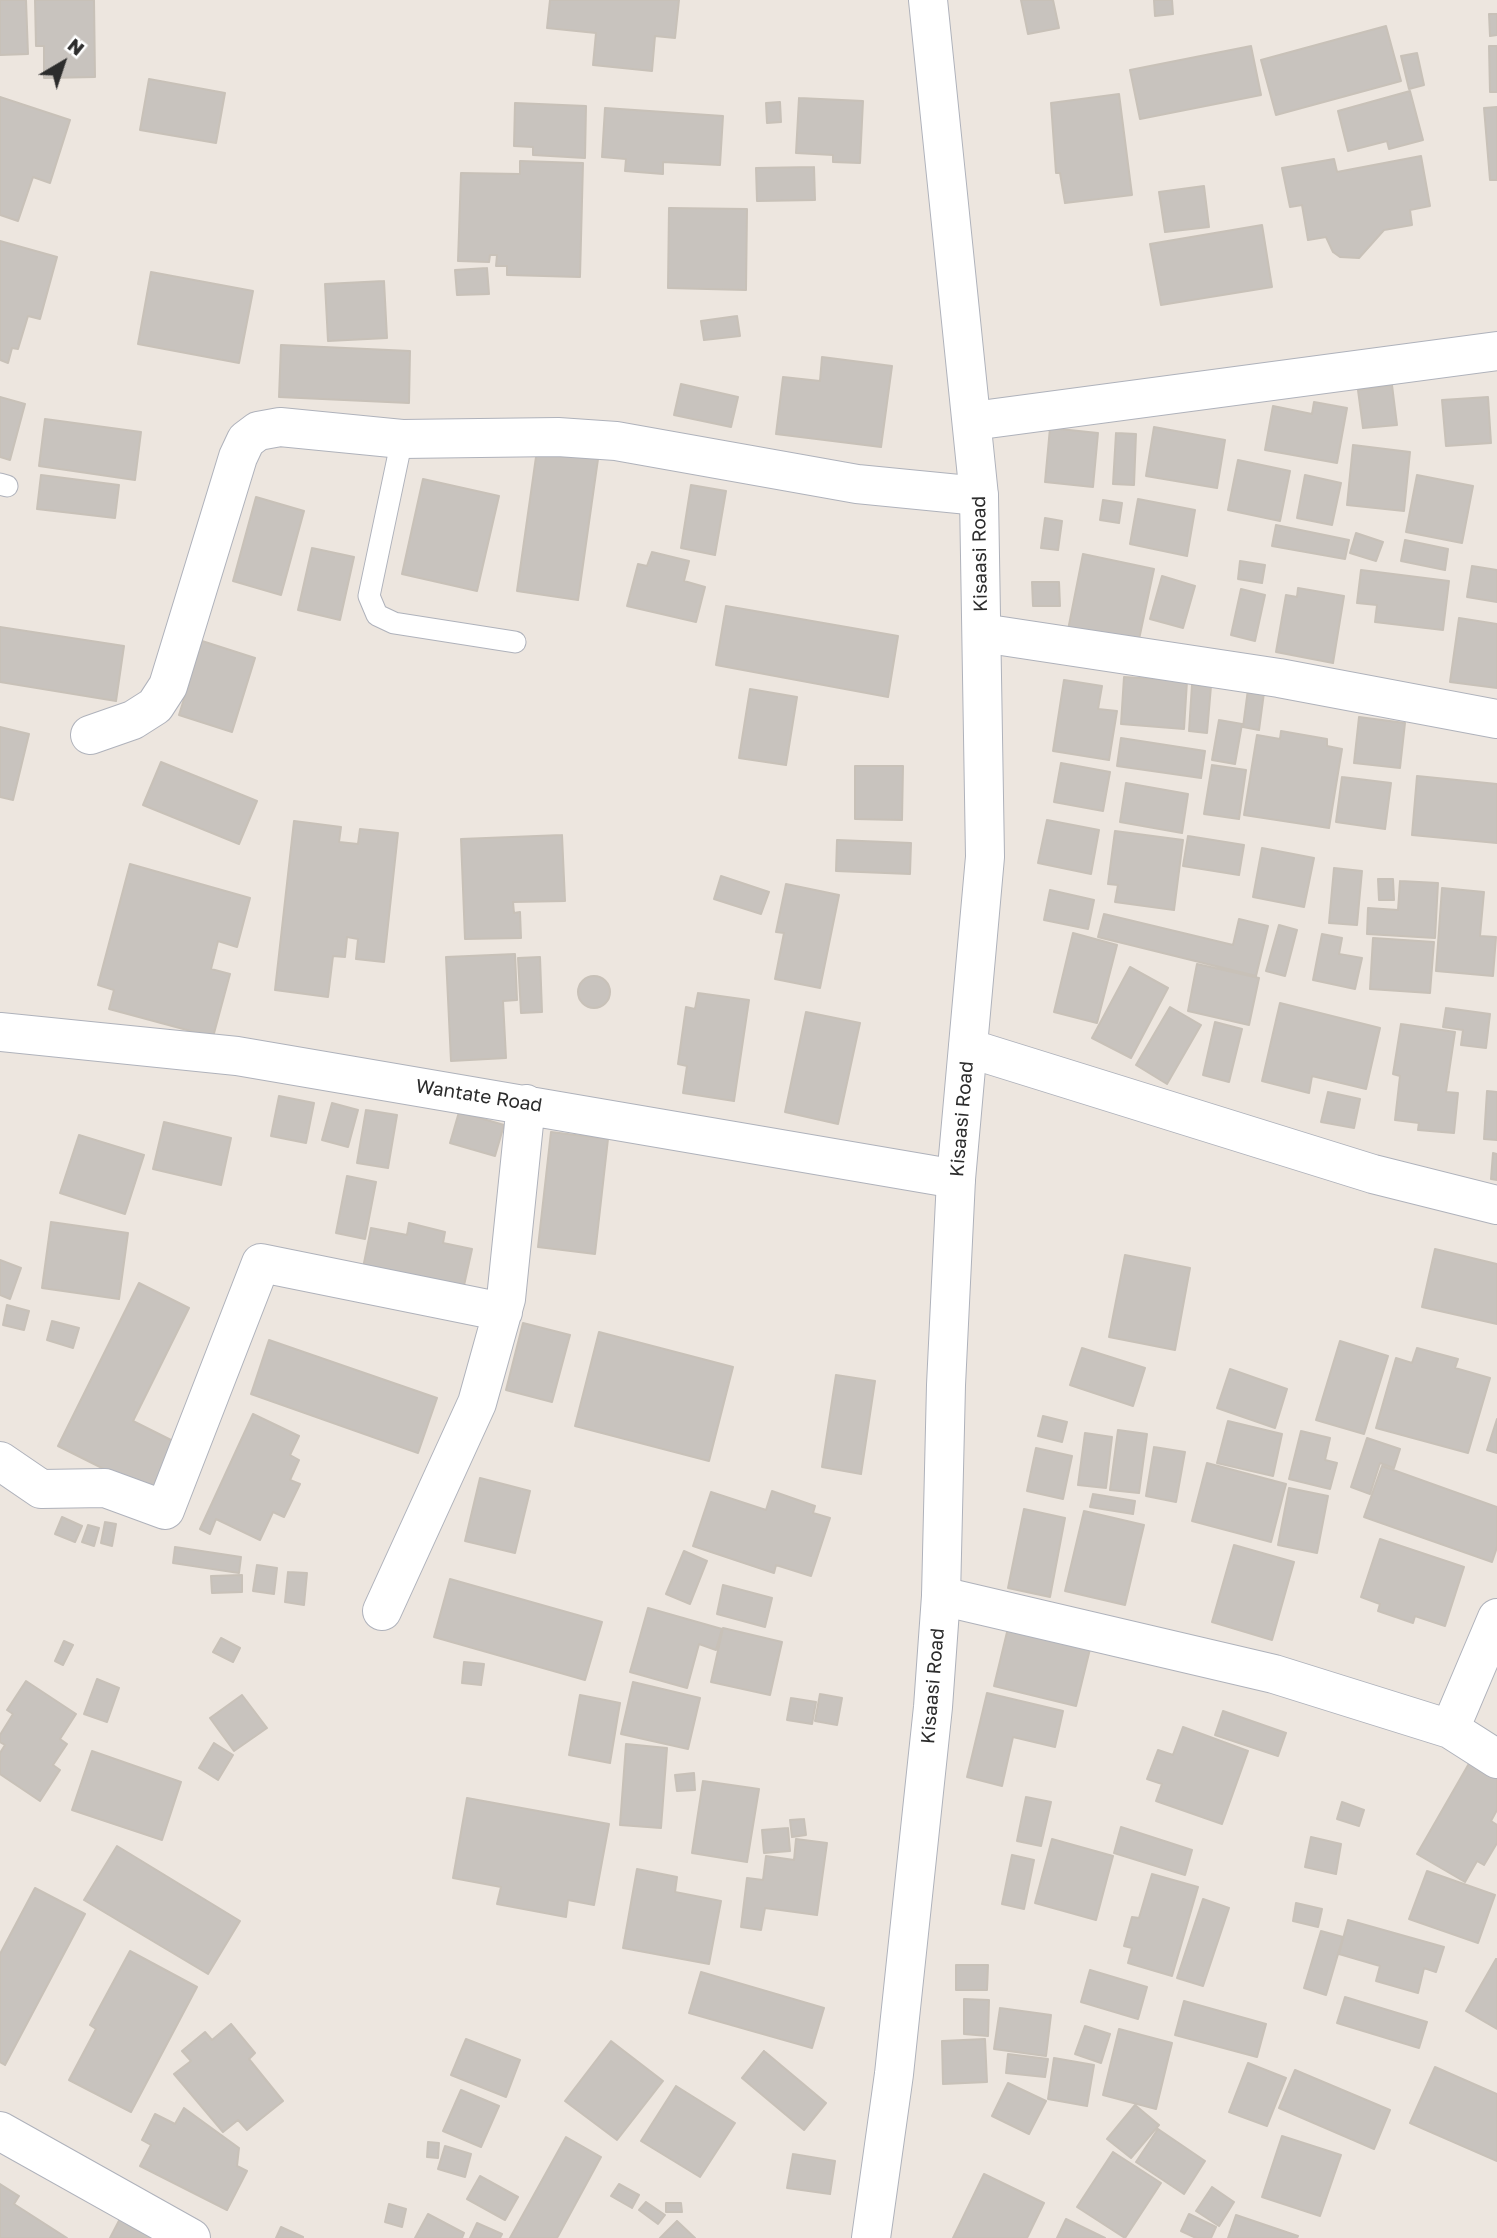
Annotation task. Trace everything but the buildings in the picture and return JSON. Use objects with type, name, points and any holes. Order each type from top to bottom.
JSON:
[{"type":"street","name":"Kisaasi Road","points":[[870,2238],[894,2074],[933,1707],[940,1596],[956,1179],[985,858],[979,496],[928,0]]},
{"type":"street","points":[[973,421],[1497,351]]},
{"type":"street","points":[[90,735],[133,720],[155,706],[168,686],[246,440],[258,431],[281,427],[402,439],[558,437],[616,441],[857,484],[979,496]]},
{"type":"street","points":[[982,633],[1266,676],[1497,719]]},
{"type":"street","name":"Wantate Road","points":[[0,1032],[237,1056],[956,1179]]},
{"type":"street","points":[[968,1048],[1373,1174],[1497,1205]]},
{"type":"street","points":[[382,1611],[477,1403],[503,1312],[526,1104]]},
{"type":"street","points":[[0,1461],[41,1489],[105,1488],[165,1510],[261,1263],[503,1312]]},
{"type":"street","points":[[940,1596],[1274,1674],[1450,1729],[1497,1759]]},
{"type":"street","points":[[1450,1729],[1497,1618]]},
{"type":"street","points":[[0,2131],[191,2238]]},
{"type":"lane","points":[[402,439],[369,597],[377,615],[394,623],[514,642]]}]
